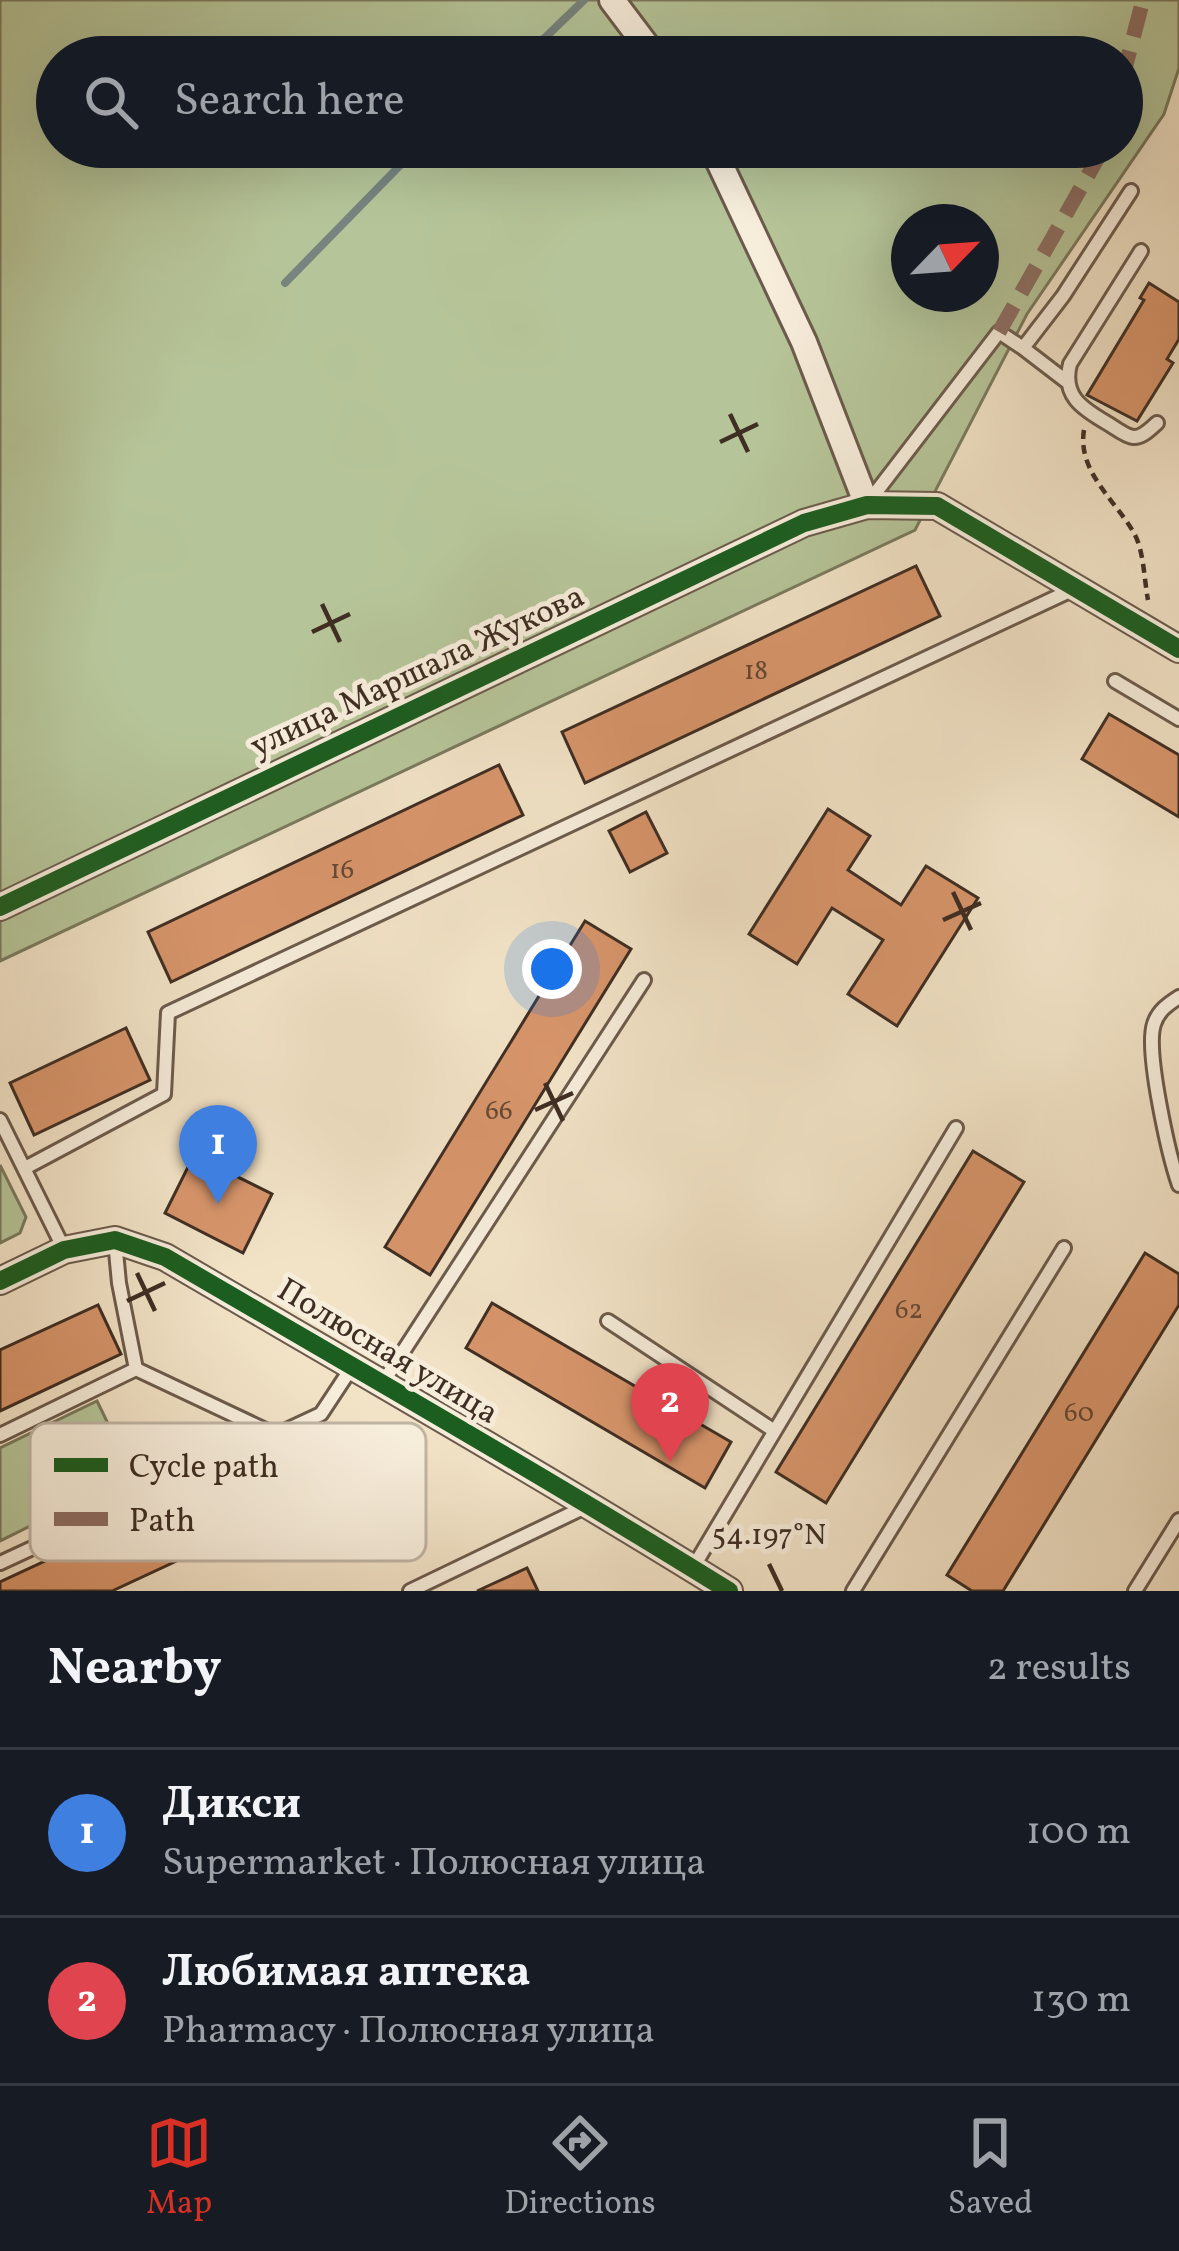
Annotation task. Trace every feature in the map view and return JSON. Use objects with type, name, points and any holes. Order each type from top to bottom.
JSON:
[{"type":"street","points":[[612,0],[639,36]]},
{"type":"street","points":[[722,168],[804,342],[866,505]]},
{"type":"street","name":"улица Маршала Жукова","points":[[0,907],[804,523],[866,505],[937,506],[1179,649]]},
{"type":"street","points":[[0,1281],[64,1250],[115,1240]]},
{"type":"street","name":"Полюсная улица","points":[[115,1240],[164,1257],[585,1507],[694,1566],[729,1591]]},
{"type":"lane","points":[[1023,348],[1131,191]]},
{"type":"lane","points":[[1141,251],[1070,364],[1066,381],[1072,398],[1131,437],[1157,423]]},
{"type":"lane","points":[[866,505],[999,332],[1066,381]]},
{"type":"lane","points":[[26,1168],[164,1094],[168,1013],[1077,588]]},
{"type":"lane","points":[[1114,680],[1179,719]]},
{"type":"lane","points":[[382,1384],[644,980]]},
{"type":"lane","points":[[1179,997],[1159,1012],[1151,1040],[1170,1159],[1179,1185]]},
{"type":"lane","points":[[0,1120],[64,1250]]},
{"type":"lane","points":[[694,1566],[956,1127]]},
{"type":"lane","points":[[115,1240],[136,1369]]},
{"type":"lane","points":[[853,1591],[1064,1248]]},
{"type":"lane","points":[[608,1322],[773,1430]]},
{"type":"lane","points":[[302,1423],[321,1414],[352,1367]]},
{"type":"lane","points":[[0,1435],[136,1369]]},
{"type":"lane","points":[[136,1369],[251,1423]]},
{"type":"lane","points":[[410,1591],[585,1507]]},
{"type":"lane","points":[[1135,1591],[1179,1520]]},
{"type":"lane","points":[[0,1563],[30,1549]]},
{"type":"path","points":[[1092,414],[1085,427],[1084,454],[1137,538],[1155,635]]},
{"type":"green space","points":[[0,0],[1179,0],[1179,68],[1164,114],[1143,145],[1143,36],[36,36],[36,168],[1127,168],[1027,314],[915,530],[0,961]]},
{"type":"green space","points":[[0,1165],[26,1217],[20,1233],[0,1243]]},
{"type":"green space","points":[[97,1401],[108,1423],[52,1423]]},
{"type":"green space","points":[[30,1433],[30,1526],[0,1541],[0,1448]]},
{"type":"building","points":[[1149,283],[1179,302],[1179,339],[1167,359],[1173,363],[1137,421],[1087,395],[1144,300],[1140,298]]},
{"type":"building","points":[[916,566],[940,616],[585,783],[562,732]]},
{"type":"building","points":[[1109,714],[1179,755],[1179,817],[1082,759]]},
{"type":"building","points":[[499,765],[523,815],[171,982],[148,932]]},
{"type":"building","points":[[828,809],[870,836],[848,870],[901,905],[926,866],[978,898],[897,1026],[848,994],[883,940],[832,908],[797,964],[749,934]]},
{"type":"building","points":[[646,812],[667,853],[630,872],[609,831]]},
{"type":"building","points":[[585,921],[631,949],[430,1275],[385,1247]]},
{"type":"building","points":[[126,1028],[150,1080],[34,1135],[10,1083]]},
{"type":"building","points":[[973,1151],[1024,1182],[826,1503],[776,1472]]},
{"type":"building","points":[[194,1155],[272,1194],[243,1253],[165,1213]]},
{"type":"building","points":[[1145,1253],[1179,1274],[1179,1305],[1003,1591],[972,1591],[947,1575]]},
{"type":"building","points":[[492,1303],[731,1442],[705,1488],[466,1348]]},
{"type":"building","points":[[98,1305],[121,1354],[0,1411],[0,1350]]},
{"type":"building","points":[[45,1561],[177,1561],[112,1591],[0,1591],[0,1582]]},
{"type":"building","points":[[527,1568],[538,1591],[477,1591],[490,1585]]},
{"type":"waterway","points":[[547,36],[584,0]]},
{"type":"waterway","points":[[285,283],[397,168]]},
{"type":"marked path","points":[[1134,36],[1143,0]]},
{"type":"marked path","points":[[999,332],[1092,168]]},
{"type":"cycle path","points":[[0,907],[804,523],[867,505],[937,506],[1179,649]]},
{"type":"cycle path","points":[[0,1281],[64,1250],[115,1240],[165,1257],[729,1591]]},
{"type":"place","name":"Дикси","points":[[218,1204]]},
{"type":"place","name":"Любимая аптека","points":[[670,1462]]}]
